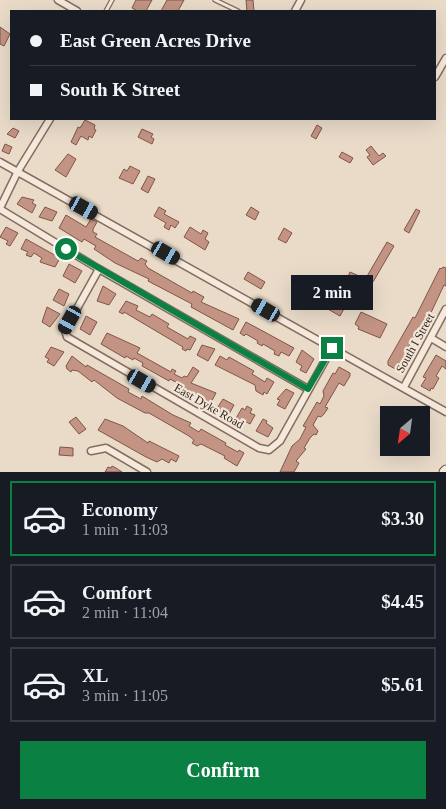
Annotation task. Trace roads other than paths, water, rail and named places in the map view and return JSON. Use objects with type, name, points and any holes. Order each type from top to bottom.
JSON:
[{"type":"street","points":[[58,0],[75,10]]},
{"type":"street","points":[[436,75],[446,58]]},
{"type":"street","points":[[49,120],[18,171],[0,208],[99,268],[308,389],[332,348]]},
{"type":"street","points":[[0,162],[446,412]]},
{"type":"street","name":"East Dyke Road","points":[[99,268],[65,330],[67,337],[75,343],[260,448],[269,450],[280,441],[308,389]]},
{"type":"street","name":"South I Street","points":[[404,387],[446,309]]},
{"type":"street","points":[[431,338],[446,347]]},
{"type":"street","points":[[91,451],[106,448],[148,472]]},
{"type":"lane","points":[[215,0],[236,10]]}]
